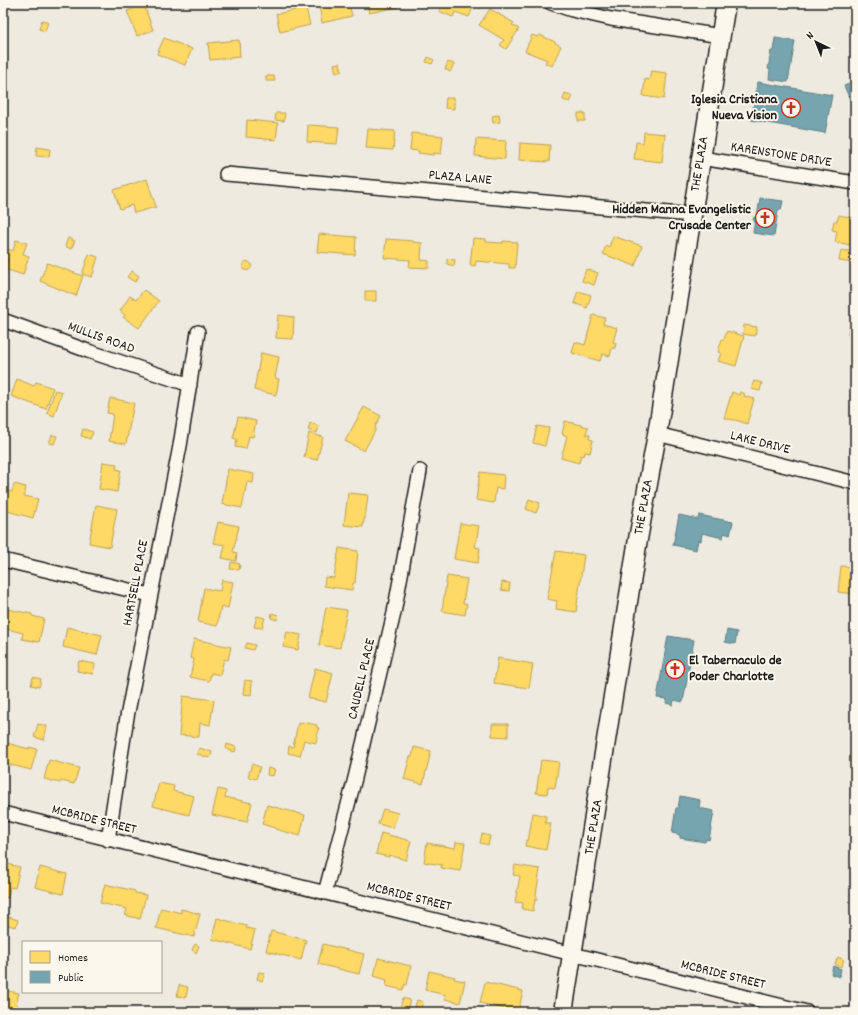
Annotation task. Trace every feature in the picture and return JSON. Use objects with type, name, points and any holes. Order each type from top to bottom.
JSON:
[{"type":"main road","name":"THE PLAZA","points":[[563,1012],[574,954],[628,606],[726,3]]},
{"type":"street","points":[[552,3],[572,10],[611,19],[721,36]]},
{"type":"street","name":"KARENSTONE DRIVE","points":[[701,158],[855,183]]},
{"type":"street","name":"PLAZA LANE","points":[[226,174],[692,215]]},
{"type":"street","name":"MULLIS ROAD","points":[[3,320],[88,351],[190,385]]},
{"type":"street","name":"HARTSELL PLACE","points":[[108,840],[127,717],[180,446],[198,332]]},
{"type":"street","name":"LAKE DRIVE","points":[[657,434],[855,483]]},
{"type":"street","name":"CAUDELL PLACE","points":[[325,893],[355,778],[394,613],[420,471]]},
{"type":"street","points":[[3,560],[150,595]]},
{"type":"street","name":"MCBRIDE STREET","points":[[3,813],[807,1012]]},
{"type":"building: Homes","points":[[329,3],[349,3],[352,16],[322,23],[319,5]]},
{"type":"building: Homes","points":[[367,3],[397,3],[398,7],[369,13]]},
{"type":"building: Homes","points":[[443,3],[475,3],[469,17],[455,12],[453,17],[439,11]]},
{"type":"building: Homes","points":[[144,5],[153,30],[137,36],[127,11]]},
{"type":"building: Homes","points":[[306,8],[310,25],[280,32],[276,14]]},
{"type":"building: Homes","points":[[490,9],[514,23],[512,25],[519,29],[506,49],[500,45],[504,40],[479,25]]},
{"type":"building: Homes","points":[[42,20],[48,22],[45,31],[39,29]]},
{"type":"building: Homes","points":[[532,35],[538,37],[540,35],[561,46],[552,66],[545,63],[547,60],[525,51]]},
{"type":"building: Homes","points":[[164,38],[192,49],[185,65],[157,54]]},
{"type":"building: Homes","points":[[239,40],[240,57],[210,60],[208,43]]},
{"type":"building: Homes","points":[[428,57],[434,60],[432,64],[426,62]]},
{"type":"building: Homes","points":[[448,62],[454,64],[450,72],[445,69]]},
{"type":"building: Homes","points":[[340,63],[342,71],[336,73],[334,64]]},
{"type":"building: Homes","points":[[651,71],[667,73],[664,99],[643,96],[645,79],[649,80]]},
{"type":"building: Homes","points":[[266,76],[274,76],[275,81],[266,81]]},
{"type":"building: Homes","points":[[565,93],[573,96],[570,102],[563,100]]},
{"type":"building: Homes","points":[[446,98],[454,98],[454,109],[445,108]]},
{"type":"building: Homes","points":[[276,113],[285,113],[284,121],[275,120]]},
{"type":"building: Homes","points":[[578,113],[585,113],[585,121],[578,121]]},
{"type":"building: Homes","points":[[499,115],[500,122],[493,123],[492,116]]},
{"type":"building: Homes","points":[[247,120],[278,123],[276,140],[246,137]]},
{"type":"building: Homes","points":[[308,125],[339,127],[337,144],[307,142]]},
{"type":"building: Homes","points":[[368,129],[395,131],[393,150],[366,148]]},
{"type":"building: Homes","points":[[644,132],[665,134],[662,162],[634,159],[636,142],[643,143]]},
{"type":"building: Homes","points":[[412,133],[443,136],[441,154],[434,153],[434,155],[418,153],[419,151],[410,150]]},
{"type":"building: Homes","points":[[476,139],[506,141],[505,159],[475,156]]},
{"type":"building: Homes","points":[[520,143],[550,145],[549,162],[519,160]]},
{"type":"building: Homes","points":[[37,147],[50,149],[49,157],[36,156]]},
{"type":"building: Homes","points":[[147,179],[156,207],[134,213],[132,205],[120,209],[114,190]]},
{"type":"building: Homes","points":[[839,215],[855,218],[855,246],[835,242],[837,231],[832,230],[834,221],[837,221]]},
{"type":"building: Homes","points":[[319,234],[356,237],[355,255],[317,252]]},
{"type":"building: Homes","points":[[613,236],[642,246],[635,266],[603,254],[606,245],[609,247]]},
{"type":"building: Homes","points":[[68,238],[75,241],[71,249],[65,246]]},
{"type":"building: Homes","points":[[473,238],[486,239],[486,242],[517,242],[515,268],[509,268],[509,264],[476,261],[475,266],[470,265]]},
{"type":"building: Homes","points":[[386,239],[422,243],[421,260],[429,261],[429,268],[409,267],[410,260],[384,258]]},
{"type":"building: Homes","points":[[16,240],[27,243],[23,254],[29,256],[23,275],[5,269],[8,259],[3,257],[3,247],[13,251]]},
{"type":"building: Homes","points":[[841,250],[855,252],[853,263],[839,261]]},
{"type":"building: Homes","points":[[89,254],[98,257],[92,277],[82,274]]},
{"type":"building: Homes","points":[[447,259],[455,260],[454,266],[447,264]]},
{"type":"building: Homes","points":[[245,262],[249,262],[251,266],[249,270],[245,270],[243,268],[243,264]]},
{"type":"building: Homes","points":[[47,263],[83,276],[76,296],[40,281]]},
{"type":"building: Homes","points":[[586,269],[598,273],[594,285],[582,281]]},
{"type":"building: Homes","points":[[132,271],[139,276],[135,282],[127,277]]},
{"type":"building: Homes","points":[[144,290],[159,301],[139,328],[123,317],[125,315],[120,311],[130,296],[136,300]]},
{"type":"building: Homes","points":[[365,291],[376,291],[376,301],[365,301]]},
{"type":"building: Homes","points":[[578,291],[591,295],[587,308],[574,303]]},
{"type":"building: Homes","points":[[278,315],[294,317],[293,339],[276,338]]},
{"type":"building: Homes","points":[[593,315],[605,318],[603,324],[617,328],[613,342],[616,343],[615,348],[612,348],[610,356],[602,354],[600,361],[572,353],[575,342],[585,345]]},
{"type":"building: Homes","points":[[744,325],[757,327],[755,336],[743,334]]},
{"type":"building: Homes","points":[[849,327],[855,327],[855,335],[848,335]]},
{"type":"building: Homes","points":[[727,331],[744,336],[736,366],[718,361],[721,353],[718,352],[722,339],[724,339]]},
{"type":"building: Homes","points":[[261,353],[279,357],[275,378],[279,379],[276,395],[254,390]]},
{"type":"building: Homes","points":[[17,379],[34,386],[36,382],[53,388],[46,409],[11,396]]},
{"type":"building: Homes","points":[[754,381],[762,383],[760,391],[751,389]]},
{"type":"building: Homes","points":[[55,390],[62,392],[54,416],[47,413]]},
{"type":"building: Homes","points":[[732,392],[739,395],[740,392],[745,394],[744,396],[754,399],[747,424],[724,418]]},
{"type":"building: Homes","points":[[110,398],[134,403],[126,444],[109,441],[113,414],[107,413]]},
{"type":"building: Homes","points":[[364,407],[381,416],[364,451],[345,441]]},
{"type":"building: Homes","points":[[238,417],[256,421],[253,437],[249,436],[246,449],[235,447],[237,439],[233,438]]},
{"type":"building: Homes","points":[[565,421],[588,427],[586,434],[590,435],[589,439],[593,440],[590,453],[585,452],[584,456],[581,455],[579,463],[561,458],[567,436],[562,434]]},
{"type":"building: Homes","points":[[310,423],[319,426],[317,433],[308,430]]},
{"type":"building: Homes","points":[[537,426],[549,428],[545,446],[533,443]]},
{"type":"building: Homes","points":[[83,429],[93,432],[90,439],[81,436]]},
{"type":"building: Homes","points":[[309,433],[323,437],[317,460],[304,457]]},
{"type":"building: Homes","points":[[52,435],[57,436],[54,444],[49,443]]},
{"type":"building: Homes","points":[[103,462],[117,464],[116,469],[121,470],[117,492],[99,489]]},
{"type":"building: Homes","points":[[228,469],[254,474],[253,483],[247,482],[242,508],[222,504]]},
{"type":"building: Homes","points":[[480,472],[504,475],[503,489],[496,488],[494,503],[476,500]]},
{"type":"building: Homes","points":[[14,484],[26,487],[24,496],[38,499],[33,518],[3,510],[3,490],[12,492]]},
{"type":"building: Homes","points":[[348,493],[368,495],[363,527],[344,525]]},
{"type":"building: Homes","points":[[529,499],[540,503],[536,513],[526,509]]},
{"type":"building: Homes","points":[[96,505],[117,509],[110,547],[89,543]]},
{"type":"building: Homes","points":[[218,522],[239,526],[233,552],[237,553],[236,561],[222,558],[225,545],[213,543]]},
{"type":"building: Homes","points":[[460,523],[479,526],[475,547],[480,548],[478,563],[454,559]]},
{"type":"building: Homes","points":[[339,548],[358,551],[355,583],[353,583],[352,590],[324,586],[325,577],[334,578]]},
{"type":"building: Homes","points":[[556,551],[584,555],[576,612],[556,609],[557,601],[547,599]]},
{"type":"building: Homes","points":[[231,562],[240,564],[239,570],[230,569]]},
{"type":"building: Homes","points":[[841,566],[855,567],[855,594],[838,592]]},
{"type":"building: Homes","points":[[447,576],[467,579],[463,603],[467,604],[465,615],[442,611]]},
{"type":"building: Homes","points":[[222,580],[233,582],[228,608],[221,606],[217,626],[198,622],[204,588],[220,591]]},
{"type":"building: Homes","points":[[502,582],[510,583],[509,591],[501,590]]},
{"type":"building: Homes","points":[[326,607],[347,610],[340,648],[319,645]]},
{"type":"building: Homes","points":[[7,609],[32,614],[32,616],[44,619],[39,642],[22,639],[23,633],[3,628]]},
{"type":"building: Homes","points":[[272,613],[278,615],[277,620],[271,618]]},
{"type":"building: Homes","points":[[257,616],[265,618],[262,628],[254,627]]},
{"type":"building: Homes","points":[[67,627],[102,635],[97,655],[63,647]]},
{"type":"building: Homes","points":[[287,632],[301,635],[298,650],[283,647]]},
{"type":"building: Homes","points":[[194,639],[231,647],[228,660],[224,659],[220,675],[211,673],[209,681],[190,677],[194,659],[190,658]]},
{"type":"building: Homes","points":[[247,643],[255,645],[253,650],[245,648]]},
{"type":"building: Homes","points":[[498,658],[533,664],[529,688],[494,683]]},
{"type":"building: Homes","points":[[79,661],[95,664],[93,674],[77,671]]},
{"type":"building: Homes","points":[[315,668],[333,673],[326,702],[308,698]]},
{"type":"building: Homes","points":[[33,677],[41,679],[39,687],[31,685]]},
{"type":"building: Homes","points":[[245,680],[252,681],[251,695],[243,694]]},
{"type":"building: Homes","points":[[183,696],[214,700],[210,725],[200,723],[199,737],[179,735]]},
{"type":"building: Homes","points":[[302,722],[317,725],[317,728],[319,728],[316,743],[304,740],[300,756],[288,753],[289,746],[293,747],[298,723],[301,724]]},
{"type":"building: Homes","points":[[38,724],[47,726],[44,740],[34,737]]},
{"type":"building: Homes","points":[[492,724],[508,724],[508,737],[492,736]]},
{"type":"building: Homes","points":[[3,742],[29,749],[29,747],[37,749],[31,770],[3,763]]},
{"type":"building: Homes","points":[[227,744],[236,747],[235,752],[226,749]]},
{"type":"building: Homes","points":[[414,747],[431,751],[423,784],[404,779]]},
{"type":"building: Homes","points":[[199,748],[212,752],[210,758],[197,754]]},
{"type":"building: Homes","points":[[49,760],[79,768],[74,784],[61,781],[60,783],[44,779]]},
{"type":"building: Homes","points":[[541,760],[559,762],[555,788],[548,787],[547,794],[536,793]]},
{"type":"building: Homes","points":[[252,764],[260,767],[256,779],[248,777]]},
{"type":"building: Homes","points":[[268,768],[275,770],[273,776],[267,775]]},
{"type":"building: Homes","points":[[159,783],[174,786],[173,791],[194,796],[189,815],[153,806]]},
{"type":"building: Homes","points":[[218,789],[226,791],[225,797],[252,803],[247,822],[212,815]]},
{"type":"building: Homes","points":[[267,805],[305,815],[300,836],[262,824]]},
{"type":"building: Homes","points":[[383,809],[398,813],[393,828],[378,824]]},
{"type":"building: Homes","points":[[533,813],[546,816],[545,823],[551,823],[546,850],[525,846],[526,840],[528,841]]},
{"type":"building: Homes","points":[[381,833],[411,841],[406,860],[389,855],[389,857],[376,854]]},
{"type":"building: Homes","points":[[482,834],[490,836],[488,845],[480,843]]},
{"type":"building: Homes","points":[[456,842],[465,843],[460,871],[441,868],[442,865],[424,862],[427,843],[455,848]]},
{"type":"building: Homes","points":[[3,863],[20,867],[15,888],[10,887],[8,898],[5,897],[3,904]]},
{"type":"building: Homes","points":[[515,865],[540,869],[536,895],[537,900],[535,900],[533,911],[522,909],[523,903],[515,902],[520,876],[513,875]]},
{"type":"building: Homes","points":[[40,867],[67,874],[63,894],[35,887]]},
{"type":"building: Homes","points":[[105,884],[146,895],[140,919],[125,915],[127,909],[100,903]]},
{"type":"building: Homes","points":[[161,908],[181,913],[181,909],[200,914],[194,937],[156,928]]},
{"type":"building: Homes","points":[[3,915],[18,920],[16,927],[3,924]]},
{"type":"building: Homes","points":[[217,918],[247,926],[246,928],[255,930],[250,949],[212,939]]},
{"type":"building: Homes","points":[[271,931],[306,940],[301,960],[266,951]]},
{"type":"building: Homes","points":[[195,944],[199,946],[196,953],[192,950]]},
{"type":"building: Homes","points":[[323,944],[364,954],[359,974],[318,964]]},
{"type":"building: Homes","points":[[838,957],[844,960],[841,967],[835,964]]},
{"type":"building: Homes","points":[[852,957],[855,958],[855,966],[850,964]]},
{"type":"building: Homes","points":[[378,958],[411,966],[407,985],[405,984],[403,990],[386,986],[387,980],[374,976]]},
{"type":"building: Homes","points":[[429,971],[465,981],[460,1003],[445,999],[446,995],[425,990]]},
{"type":"building: Homes","points":[[259,972],[265,973],[262,981],[257,979]]},
{"type":"building: Homes","points":[[485,982],[523,991],[518,1012],[480,1003]]},
{"type":"building: Homes","points":[[179,985],[188,987],[186,997],[177,996]]},
{"type":"building: Homes","points":[[3,990],[19,993],[16,1012],[3,1011]]},
{"type":"building: Homes","points":[[403,998],[410,1000],[407,1010],[400,1008]]},
{"type":"building: Homes","points":[[417,1000],[423,1002],[421,1008],[415,1006]]},
{"type":"building: Homes","points":[[614,1008],[628,1010],[627,1012],[613,1012]]},
{"type":"building: Public","points":[[775,38],[795,41],[788,82],[769,79],[770,69],[768,69]]},
{"type":"building: Public","points":[[855,81],[855,102],[852,104],[844,86]]},
{"type":"building: Public","name":"Iglesia Cristiana Nueva Vision","points":[[758,82],[832,95],[825,133],[751,120]]},
{"type":"building: Public","name":"Hidden Manna Evangelistic Crusade Center","points":[[760,198],[783,201],[781,210],[778,210],[774,236],[753,233],[755,220],[753,220],[754,217],[757,217]]},
{"type":"building: Public","points":[[679,515],[698,519],[699,515],[733,522],[730,535],[724,533],[723,538],[702,533],[701,541],[698,540],[696,550],[673,545]]},
{"type":"building: Public","points":[[727,630],[737,632],[735,644],[725,642]]},
{"type":"building: Public","name":"El Tabernaculo de Poder Charlotte","points":[[668,636],[694,640],[683,702],[674,700],[673,705],[666,703],[667,699],[657,698]]},
{"type":"building: Public","points":[[680,796],[700,800],[699,808],[714,811],[709,840],[706,839],[705,842],[680,838],[680,835],[672,833],[676,808],[678,808]]},
{"type":"building: Public","points":[[833,966],[841,969],[839,977],[831,974]]},
{"type":"place","name":"Iglesia Cristiana Nueva Vision","points":[[791,108]]},
{"type":"place","name":"Hidden Manna Evangelistic Crusade Center","points":[[765,218]]},
{"type":"place","name":"El Tabernaculo de Poder Charlotte","points":[[675,669]]}]
